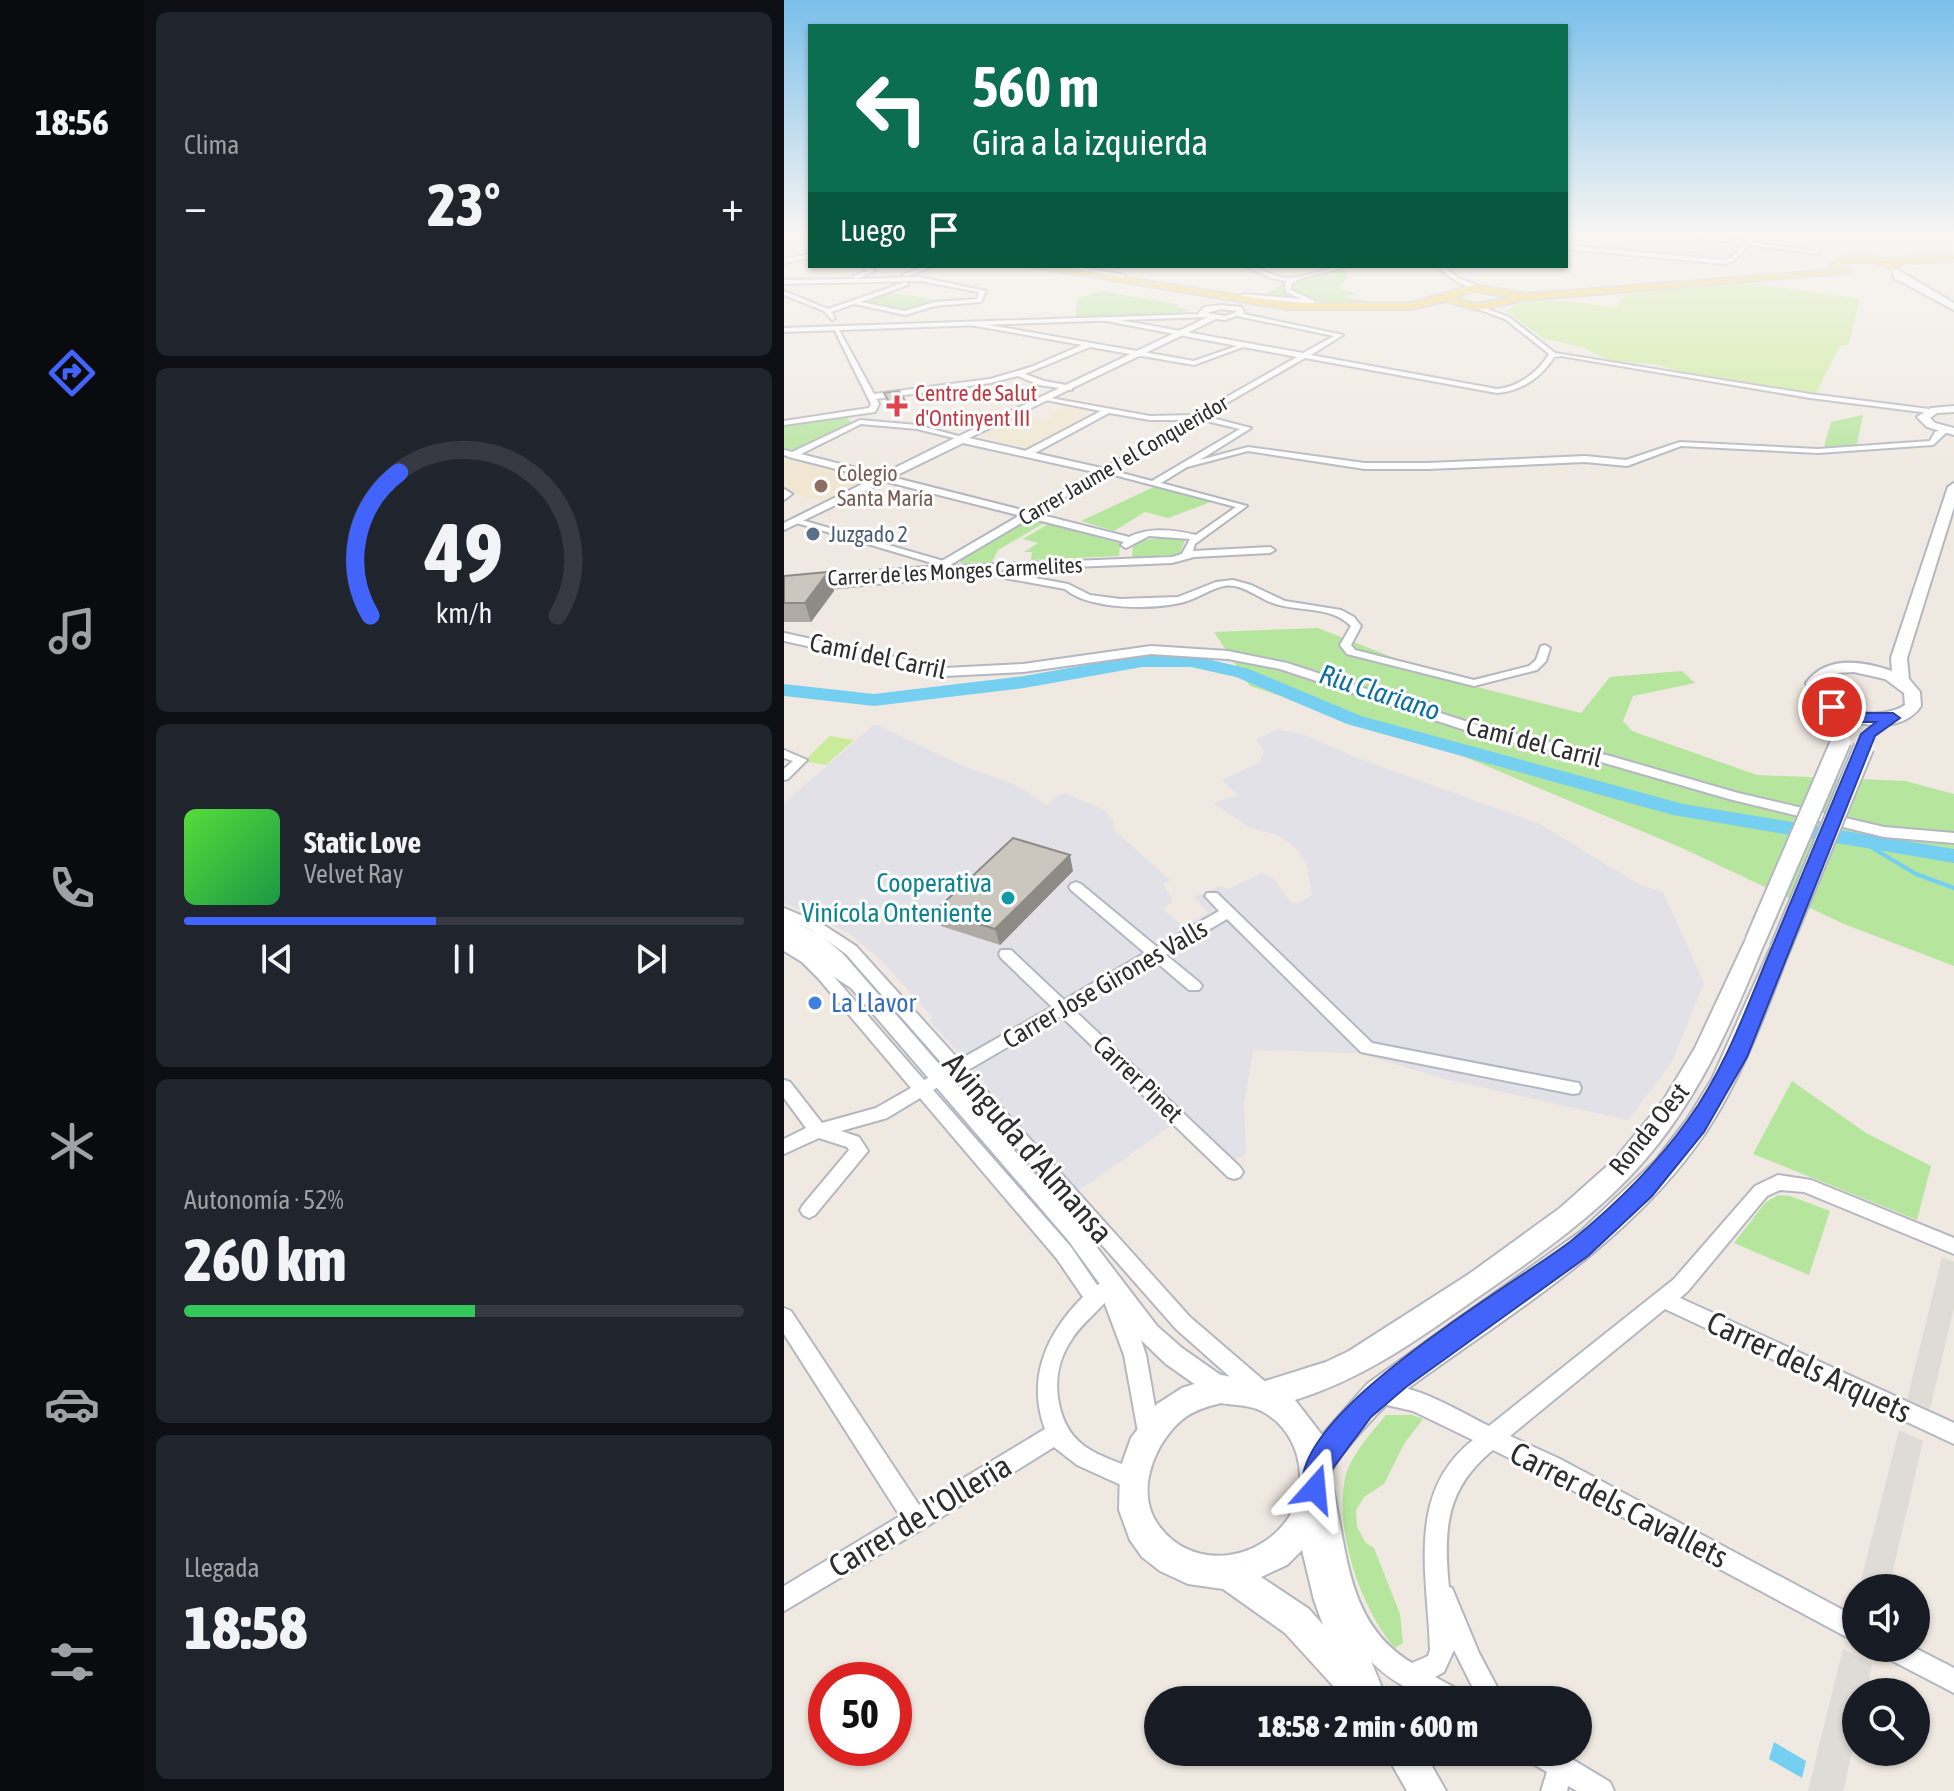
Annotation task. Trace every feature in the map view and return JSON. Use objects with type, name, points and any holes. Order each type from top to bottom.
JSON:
[{"type":"main road","points":[[1951,432],[1927,422],[1926,414],[1954,409]]},
{"type":"main road","points":[[1870,669],[1901,682],[1899,658],[1954,487]]},
{"type":"main road","points":[[1870,669],[1899,658]]},
{"type":"main road","name":"Ronda Oest","points":[[1316,1467],[1362,1408],[1377,1394],[1546,1274],[1644,1190],[1696,1125],[1737,1057],[1768,945],[1841,741],[1845,726],[1832,707],[1815,691],[1814,683],[1818,676],[1839,668],[1870,669]]},
{"type":"main road","name":"Ronda Oest","points":[[1265,1395],[1331,1374],[1372,1354],[1531,1246],[1616,1173],[1638,1150],[1670,1110],[1768,945],[1869,734],[1913,707],[1910,690],[1901,682]]},
{"type":"main road","points":[[1832,707],[1861,717],[1893,718]]},
{"type":"main road","points":[[1221,1389],[1244,1389],[1265,1395],[1285,1406],[1301,1423],[1311,1444],[1316,1467],[1315,1489],[1308,1511],[1295,1534],[1277,1553],[1254,1566],[1228,1573],[1205,1573],[1182,1567],[1162,1555],[1147,1538],[1137,1518],[1132,1479],[1148,1435],[1168,1412],[1193,1396],[1221,1389]]},
{"type":"main road","points":[[1308,1511],[1330,1600],[1364,1686]]},
{"type":"main road","points":[[1228,1573],[1297,1621],[1357,1686]]},
{"type":"main road","points":[[1412,1766],[1428,1791]]},
{"type":"street","points":[[784,459],[789,453],[860,421],[875,406],[831,320]]},
{"type":"street","points":[[971,324],[973,320]]},
{"type":"street","points":[[784,330],[1088,320]]},
{"type":"street","points":[[1106,320],[1500,392],[1515,389],[1557,356]]},
{"type":"street","points":[[784,527],[1179,334],[1202,320]]},
{"type":"street","name":"Carrer Jaume I el Conqueridor","points":[[944,566],[1340,335],[1257,320]]},
{"type":"street","points":[[1509,320],[1557,356],[1926,414]]},
{"type":"street","points":[[971,324],[1199,363],[1229,349],[1242,347]]},
{"type":"street","points":[[871,397],[966,387],[1020,374],[1089,344]]},
{"type":"street","points":[[1020,374],[1042,383],[1069,388]]},
{"type":"street","points":[[1045,399],[1154,419],[1198,417],[1239,424],[1246,429],[1154,483]]},
{"type":"street","points":[[784,423],[872,410]]},
{"type":"street","points":[[1028,453],[1109,410]]},
{"type":"street","points":[[851,413],[860,421],[917,427],[1243,506],[1197,538],[1187,547],[1187,555]]},
{"type":"street","points":[[1189,465],[1248,449],[1376,466],[1585,459],[1627,463],[1680,444],[1760,450],[1859,450],[1933,443],[1938,434],[1951,432]]},
{"type":"street","points":[[789,453],[1129,540],[1168,534],[1197,538]]},
{"type":"street","points":[[795,521],[944,566]]},
{"type":"street","points":[[1125,562],[1129,540]]},
{"type":"street","name":"Carrer de les Monges Carmelites","points":[[784,581],[944,566],[1172,560],[1187,555],[1270,550]]},
{"type":"street","points":[[1068,587],[1070,564]]},
{"type":"street","name":"Carrer de les Monges Carmelites","points":[[784,589],[984,574],[1025,577],[1068,587],[1075,593],[1095,598],[1155,604],[1191,597],[1222,584],[1241,585],[1282,603],[1332,610],[1347,617],[1356,626],[1345,645],[1351,652],[1413,665],[1468,682],[1486,681],[1511,671],[1533,668],[1541,661],[1545,648]]},
{"type":"street","name":"Camí del Carril","points":[[784,637],[945,672],[1023,668],[1151,650],[1228,655],[1283,666],[1476,729],[1605,759],[1760,802],[1884,832],[1954,838]]},
{"type":"street","points":[[784,754],[801,760],[784,776]]},
{"type":"street","points":[[1076,887],[1194,986]]},
{"type":"street","points":[[1212,896],[1367,1048],[1573,1088]]},
{"type":"street","name":"Carrer Jose Girones Valls","points":[[784,1147],[818,1131],[868,1119],[941,1080],[1228,912]]},
{"type":"street","name":"Avinguda d'Almansa","points":[[787,933],[807,922],[840,941],[880,981],[941,1080]]},
{"type":"street","name":"Avinguda d'Almansa","points":[[787,933],[860,988],[1075,1234],[1135,1355],[1148,1435]]},
{"type":"street","name":"Avinguda d'Almansa","points":[[787,933],[823,974],[941,1080],[1183,1323],[1265,1395]]},
{"type":"street","name":"Carrer Pinet","points":[[1006,954],[1234,1172]]},
{"type":"street","points":[[860,988],[880,981]]},
{"type":"street","points":[[784,1086],[818,1131],[853,1142],[859,1151],[809,1210]]},
{"type":"street","points":[[1412,1676],[1436,1664],[1442,1651],[1435,1530],[1441,1498],[1456,1471],[1665,1300],[1702,1264],[1752,1200],[1769,1185],[1787,1181],[1805,1185],[1954,1246]]},
{"type":"street","points":[[1104,1288],[1075,1317],[1056,1343],[1048,1365],[1048,1402],[1057,1433],[1081,1456],[1132,1479]]},
{"type":"street","name":"Avinguda d'Almansa","points":[[1104,1288],[1159,1344],[1221,1389]]},
{"type":"street","name":"Carrer dels Arquets","points":[[1665,1300],[1954,1434]]},
{"type":"street","points":[[784,1317],[916,1520]]},
{"type":"street","name":"Carrer dels Cavallets","points":[[1377,1394],[1403,1397],[1552,1467],[1842,1622]]},
{"type":"street","name":"Carrer de l'Olleria","points":[[784,1599],[1057,1433]]},
{"type":"street","points":[[1316,1467],[1334,1555],[1355,1620],[1383,1658],[1429,1686]]},
{"type":"street","points":[[1435,1569],[1470,1661],[1484,1686]]},
{"type":"street","points":[[1918,1662],[1954,1681]]},
{"type":"street","points":[[1558,1779],[1601,1791]]},
{"type":"shaded area","points":[[1069,404],[1101,411],[1030,448],[979,436],[1023,415],[1046,420],[1053,416],[1049,414]]},
{"type":"shaded area","name":"Colegio Santa María","points":[[795,459],[870,479],[825,502],[784,491],[784,461]]},
{"type":"shaded area","points":[[875,724],[961,765],[1016,785],[1046,805],[1065,793],[1104,810],[1114,823],[1112,828],[1170,880],[1163,884],[1173,901],[1163,909],[1184,927],[1208,913],[1194,897],[1220,886],[1228,889],[1262,873],[1273,878],[1291,902],[1299,903],[1312,895],[1307,864],[1293,845],[1280,836],[1250,828],[1213,803],[1238,795],[1222,780],[1260,762],[1264,751],[1256,739],[1278,729],[1307,736],[1360,759],[1540,824],[1638,884],[1663,892],[1704,983],[1672,1062],[1628,1120],[1445,1079],[1358,1053],[1253,1050],[1244,1105],[1246,1154],[1221,1169],[1175,1123],[1078,1191],[882,961],[850,934],[784,903],[784,803]]},
{"type":"shaded area","points":[[1942,1257],[1954,1262],[1954,1308],[1930,1409],[1907,1399]]},
{"type":"shaded area","points":[[1899,1430],[1923,1441],[1892,1574],[1863,1574]]},
{"type":"shaded area","points":[[1842,1653],[1842,1662],[1868,1662],[1872,1664],[1869,1678],[1842,1678],[1842,1766],[1849,1766],[1843,1791],[1808,1791]]},
{"type":"green space","points":[[1518,320],[1855,320],[1848,345],[1840,346],[1816,393],[1679,371],[1654,364],[1611,361],[1582,347],[1543,338]]},
{"type":"green space","points":[[1863,415],[1856,448],[1823,450],[1831,422]]},
{"type":"green space","points":[[845,416],[853,424],[792,450],[784,448],[784,424]]},
{"type":"green space","points":[[1154,487],[1211,502],[1168,518],[1145,512],[1114,531],[1081,521]]},
{"type":"green space","points":[[1026,520],[1044,523],[998,550],[992,562],[961,563],[960,558]]},
{"type":"green space","points":[[1048,524],[1120,543],[1119,556],[1031,560],[1032,552],[1024,552],[1038,543],[1023,539]]},
{"type":"green space","points":[[1166,537],[1185,540],[1180,554],[1132,558],[1133,542]]},
{"type":"green space","points":[[1318,628],[1453,681],[1581,713],[1610,677],[1682,671],[1695,683],[1633,696],[1623,721],[1632,731],[1757,775],[1905,781],[1954,794],[1954,966],[1844,924],[1682,848],[1446,749],[1250,686],[1214,632]]},
{"type":"green space","points":[[830,736],[854,740],[826,765],[804,761]]},
{"type":"green space","points":[[1792,1081],[1866,1133],[1931,1166],[1917,1220],[1753,1154]]},
{"type":"green space","points":[[1778,1195],[1790,1196],[1830,1211],[1809,1275],[1734,1243],[1766,1202]]},
{"type":"green space","points":[[1386,1415],[1412,1415],[1423,1419],[1404,1444],[1384,1484],[1364,1497],[1356,1510],[1357,1527],[1366,1543],[1374,1548],[1400,1614],[1403,1643],[1395,1648],[1361,1591],[1343,1521],[1348,1470],[1362,1445]]},
{"type":"water","points":[[1774,1742],[1806,1761],[1802,1778],[1769,1759]]},
{"type":"building","points":[[899,391],[906,402],[891,405],[884,393]]},
{"type":"building","points":[[828,572],[805,603],[784,603],[784,576]]},
{"type":"building","name":"Cooperativa Vinícola Onteniente","points":[[1013,838],[1070,855],[995,929],[936,910]]},
{"type":"waterway","name":"Riu Clariano","points":[[784,690],[874,700],[1024,682],[1142,661],[1191,661],[1242,673],[1354,720],[1681,810],[1954,856]]},
{"type":"waterway","points":[[1859,840],[1916,874],[1954,888]]},
{"type":"place","name":"Centre de Salut d'Ontinyent III","points":[[897,406]]},
{"type":"place","name":"Colegio Santa María","points":[[821,486]]},
{"type":"place","name":"Juzgado 2","points":[[813,534]]},
{"type":"place","name":"Cooperativa Vinícola Onteniente","points":[[1008,898]]},
{"type":"place","name":"La Llavor","points":[[815,1003]]},
{"type":"route","points":[[1315,1489],[1316,1467],[1362,1408],[1397,1378],[1579,1248],[1644,1190],[1696,1125],[1737,1057],[1791,918],[1869,734],[1893,718],[1861,717],[1832,707]]}]
